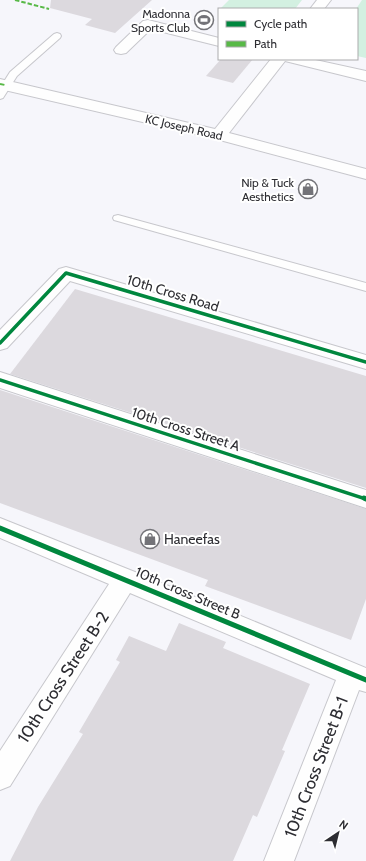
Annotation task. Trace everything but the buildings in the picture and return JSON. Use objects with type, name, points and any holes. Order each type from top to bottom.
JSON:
[{"type":"street","points":[[318,8],[324,0]]},
{"type":"street","points":[[121,50],[148,24],[218,42]]},
{"type":"street","points":[[219,135],[278,60]]},
{"type":"street","points":[[295,60],[366,76]]},
{"type":"street","name":"KC Joseph Road","points":[[2,88],[219,135],[366,174]]},
{"type":"street","name":"10th Cross Road","points":[[3,335],[66,273],[366,362]]},
{"type":"street","name":"10th Cross Street A","points":[[0,380],[366,499]]},
{"type":"street","name":"10th Cross Street B","points":[[0,528],[359,677]]},
{"type":"street","name":"10th Cross Street B-2","points":[[0,776],[126,579]]},
{"type":"street","name":"10th Cross Street B-1","points":[[279,861],[359,677]]},
{"type":"lane","points":[[2,88],[13,74],[57,36]]},
{"type":"lane","points":[[118,218],[366,288]]},
{"type":"green space","points":[[229,0],[302,0],[296,8],[221,8]]},
{"type":"green space","points":[[362,0],[366,0],[366,58],[358,56],[358,8],[357,8]]},
{"type":"marked path","points":[[15,0],[49,9]]},
{"type":"marked path","points":[[0,84],[5,85]]},
{"type":"cycle path","points":[[0,343],[66,273],[366,362]]},
{"type":"cycle path","points":[[0,380],[366,499]]},
{"type":"cycle path","points":[[0,528],[366,680]]},
{"type":"place","name":"Madonna Sports Club","points":[[204,20]]},
{"type":"place","name":"Nip & Tuck Aesthetics","points":[[308,189]]},
{"type":"place","name":"Haneefas","points":[[150,539]]}]
